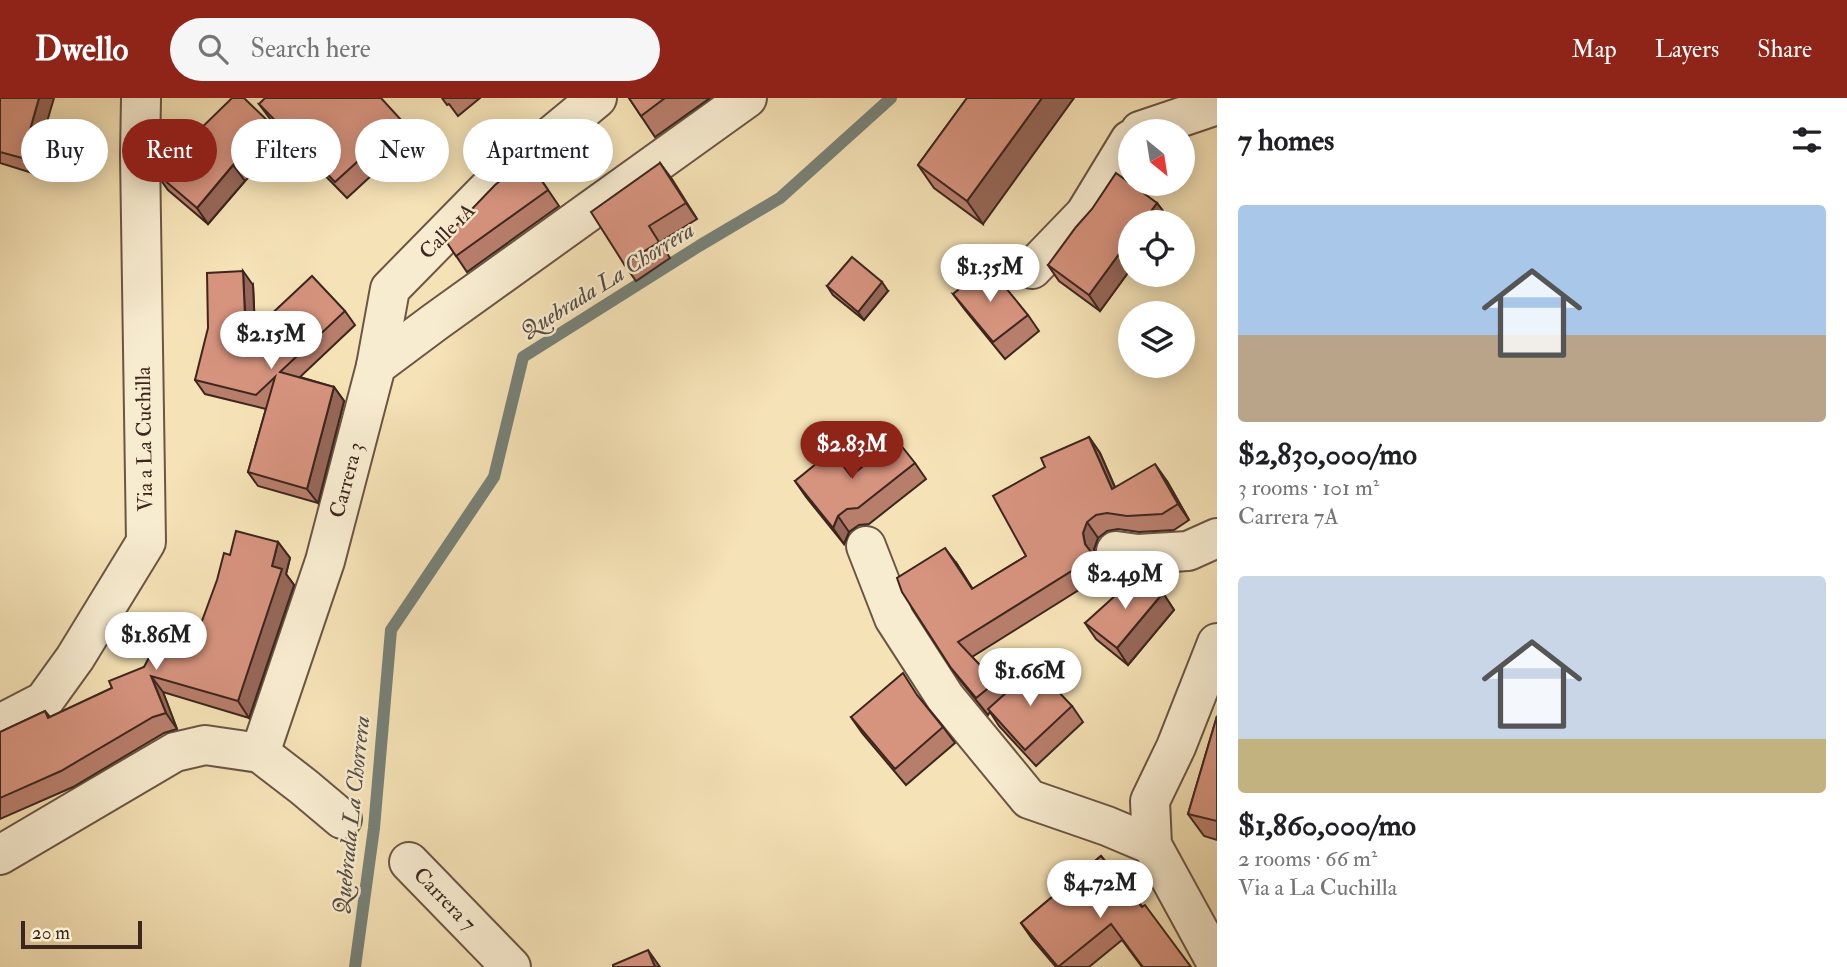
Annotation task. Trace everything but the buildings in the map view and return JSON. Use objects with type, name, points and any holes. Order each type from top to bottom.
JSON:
[{"type":"street","name":"Via a La Cuchilla","points":[[0,724],[44,701],[75,658],[146,542],[141,98]]},
{"type":"street","name":"Calle 1A","points":[[376,366],[390,289],[492,185],[597,98]]},
{"type":"street","points":[[376,366],[747,98]]},
{"type":"street","points":[[1176,119],[1217,105]]},
{"type":"street","points":[[1032,269],[1085,214],[1118,160]]},
{"type":"street","name":"Carrera 3","points":[[260,753],[325,561],[376,366]]},
{"type":"street","points":[[1116,551],[1138,554],[1188,551],[1217,538]]},
{"type":"street","points":[[866,546],[894,618],[945,696],[1029,799],[1152,845]]},
{"type":"street","points":[[1217,643],[1176,747],[1150,801],[1152,845],[1217,964]]},
{"type":"street","points":[[0,855],[175,752],[205,745],[260,753],[342,819]]},
{"type":"street","name":"Carrera 7","points":[[409,862],[511,967]]},
{"type":"waterway","name":"Quebrada La Chorrera","points":[[355,967],[374,828],[391,630],[494,477],[523,357],[780,198],[891,98]]}]
